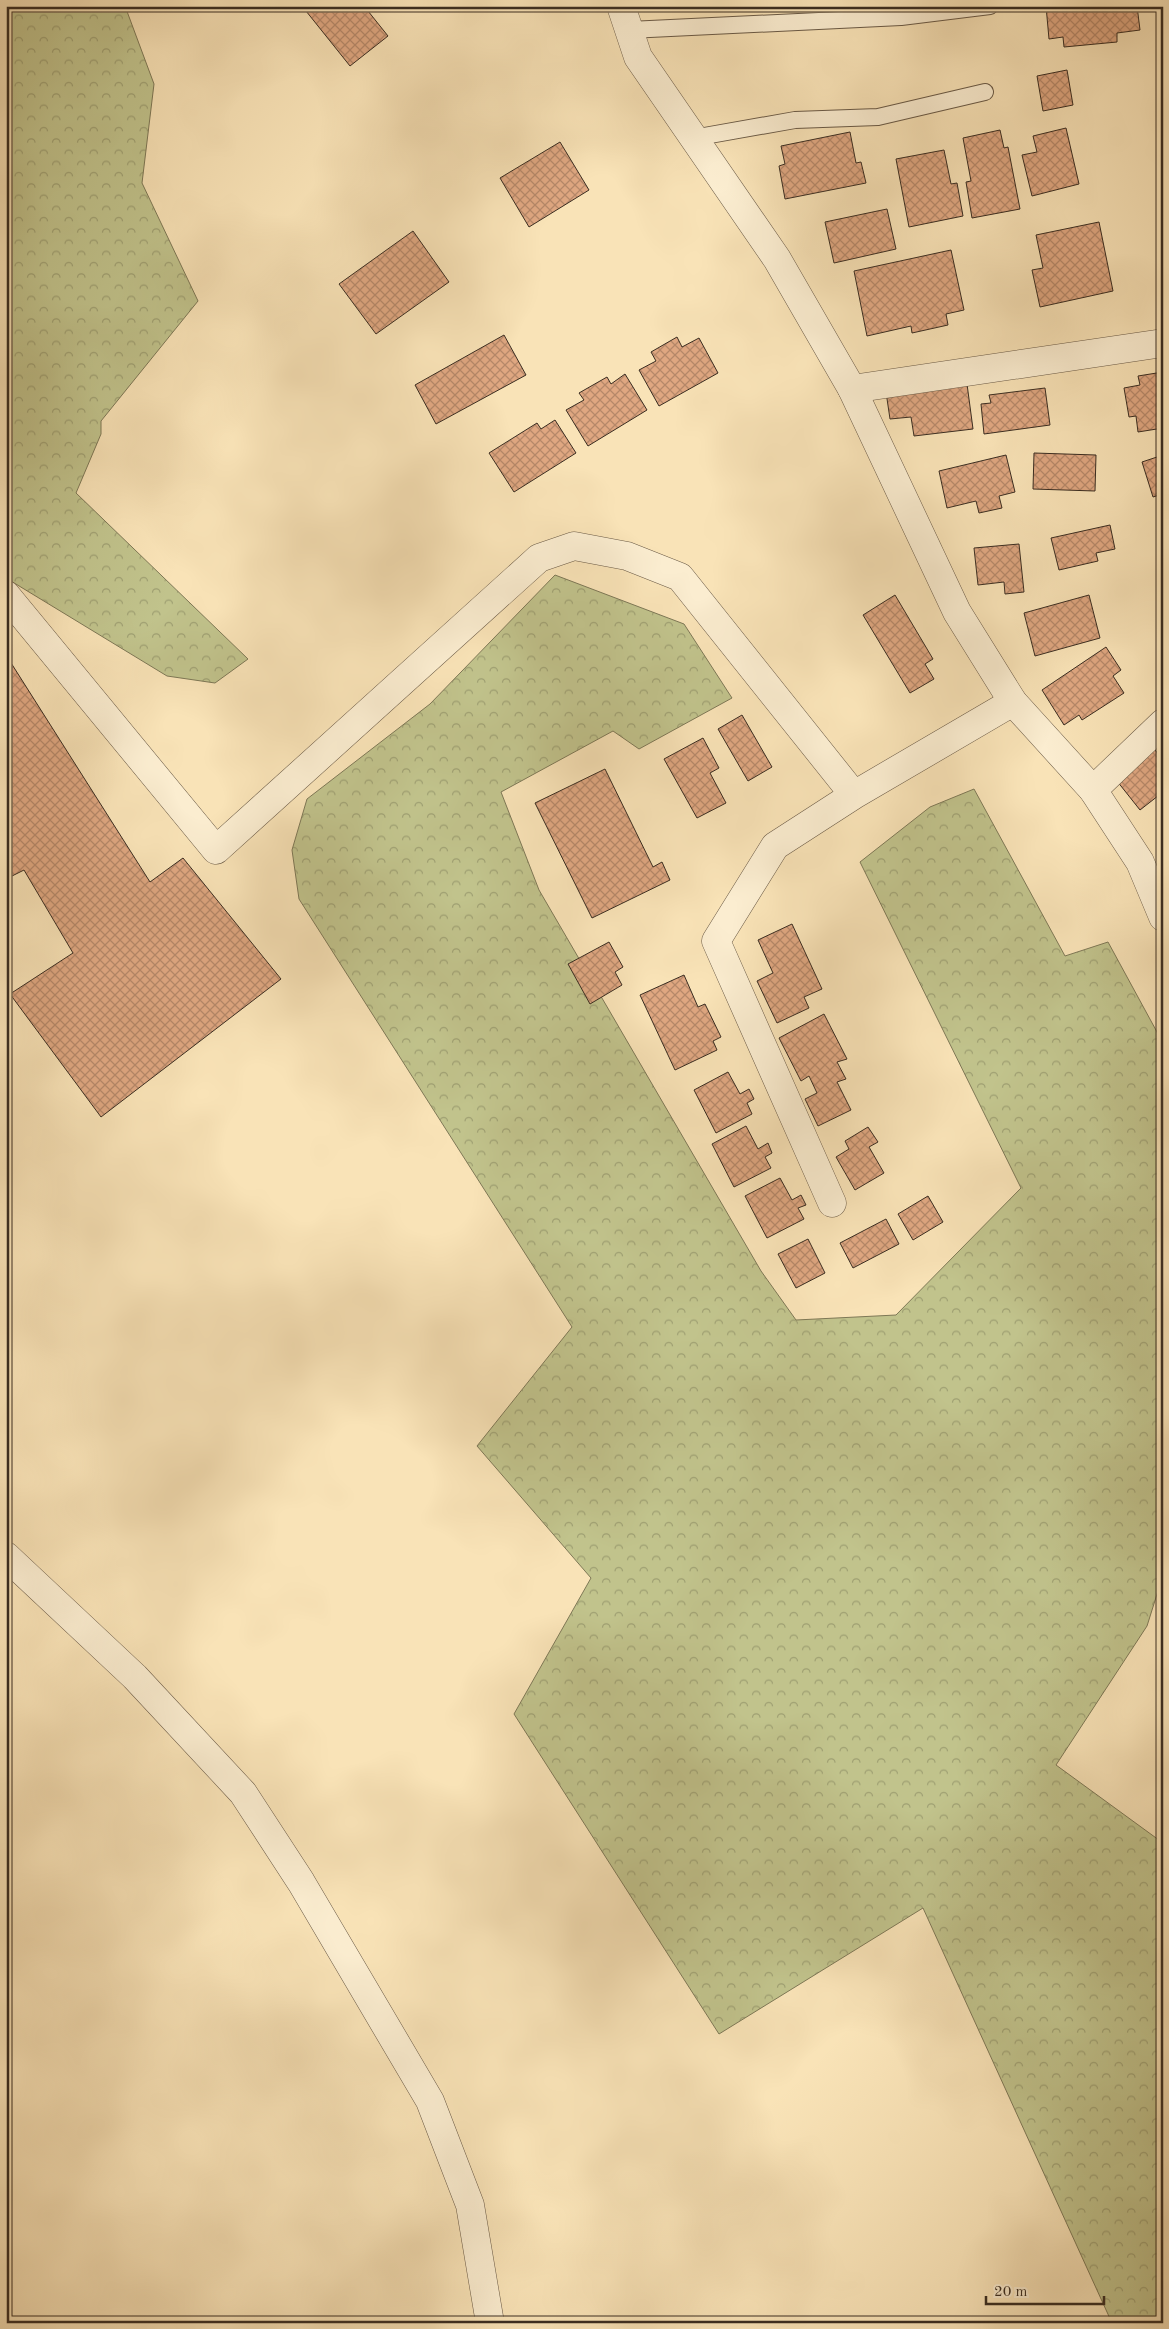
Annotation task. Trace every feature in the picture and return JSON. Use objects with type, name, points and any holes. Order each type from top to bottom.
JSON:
[{"type":"street","points":[[625,18],[638,57],[777,260],[852,389],[956,612],[1013,702],[1093,790],[1140,862],[1163,917]]},
{"type":"street","points":[[852,389],[1163,343]]},
{"type":"street","points":[[6,595],[216,850],[539,558],[574,546],[627,556],[680,577],[854,796]]},
{"type":"street","points":[[832,1202],[716,941],[775,846],[854,796],[1013,702]]},
{"type":"street","points":[[1093,790],[1163,723]]},
{"type":"street","points":[[6,1556],[135,1677],[243,1793],[301,1882],[430,2101],[470,2205],[490,2323]]},
{"type":"lane","points":[[625,18],[901,17],[990,6]]},
{"type":"lane","points":[[693,138],[795,120],[878,117],[985,92]]},
{"type":"green space","points":[[6,6],[125,6],[154,84],[142,183],[198,301],[101,421],[101,434],[76,493],[248,659],[215,683],[167,676],[6,578]]},
{"type":"green space","points":[[555,575],[684,624],[732,698],[639,749],[613,731],[501,792],[539,890],[761,1271],[796,1320],[896,1315],[1021,1188],[860,862],[930,807],[974,789],[1065,956],[1108,942],[1163,1043],[1163,1575],[1147,1626],[1056,1765],[1163,1843],[1163,2323],[1112,2323],[923,1908],[719,2034],[514,1714],[591,1578],[477,1446],[572,1327],[299,899],[292,850],[307,799],[430,704]]},
{"type":"building","points":[[302,6],[364,6],[388,36],[350,66]]},
{"type":"building","points":[[1046,6],[1137,6],[1140,30],[1117,33],[1117,42],[1064,47],[1063,37],[1049,39]]},
{"type":"building","points":[[1067,70],[1073,105],[1043,111],[1037,76]]},
{"type":"building","points":[[1066,128],[1079,184],[1032,196],[1022,155],[1037,152],[1033,136]]},
{"type":"building","points":[[1000,130],[1004,148],[1008,147],[1020,209],[972,218],[966,182],[971,181],[963,138]]},
{"type":"building","points":[[850,132],[856,163],[861,162],[866,183],[785,199],[779,166],[785,164],[781,146]]},
{"type":"building","points":[[560,142],[589,190],[529,227],[500,178]]},
{"type":"building","points":[[944,150],[951,184],[957,183],[963,216],[909,227],[896,159]]},
{"type":"building","points":[[887,209],[896,249],[834,263],[825,222]]},
{"type":"building","points":[[1099,222],[1113,291],[1040,307],[1032,270],[1043,268],[1036,235]]},
{"type":"building","points":[[413,231],[449,282],[376,334],[339,284]]},
{"type":"building","points":[[951,250],[964,310],[946,314],[948,325],[912,333],[911,326],[867,336],[854,271]]},
{"type":"building","points":[[504,335],[526,375],[436,424],[415,385]]},
{"type":"building","points":[[677,337],[682,347],[699,338],[718,373],[659,406],[639,370],[656,361],[651,352]]},
{"type":"building","points":[[1163,372],[1163,428],[1138,432],[1136,416],[1129,417],[1124,388],[1140,385],[1138,376]]},
{"type":"building","points":[[625,374],[647,410],[588,446],[566,410],[584,400],[579,393],[607,377],[611,384]]},
{"type":"building","points":[[967,384],[973,429],[914,436],[911,417],[890,419],[886,392]]},
{"type":"building","points":[[1045,388],[1050,425],[984,434],[981,404],[991,403],[989,395]]},
{"type":"building","points":[[555,420],[576,453],[514,492],[489,453],[537,423],[541,429]]},
{"type":"building","points":[[1034,453],[1096,455],[1095,491],[1033,489]]},
{"type":"building","points":[[1006,455],[1015,492],[999,496],[1002,508],[979,513],[976,501],[947,508],[939,471]]},
{"type":"building","points":[[1163,455],[1163,494],[1153,497],[1142,462]]},
{"type":"building","points":[[1110,525],[1115,549],[1096,553],[1098,561],[1059,570],[1051,538]]},
{"type":"building","points":[[1019,544],[1024,592],[1005,594],[1004,582],[978,585],[974,548]]},
{"type":"building","points":[[895,595],[933,659],[925,664],[934,679],[910,693],[863,615]]},
{"type":"building","points":[[1089,595],[1100,638],[1035,656],[1024,613]]},
{"type":"building","points":[[1106,647],[1121,670],[1113,676],[1124,693],[1082,720],[1079,715],[1064,725],[1042,690]]},
{"type":"building","points":[[6,655],[150,882],[183,858],[281,979],[101,1117],[10,994],[73,953],[24,870],[6,879]]},
{"type":"building","points":[[742,715],[772,767],[748,781],[718,729]]},
{"type":"building","points":[[703,738],[719,768],[710,773],[726,803],[697,818],[664,759]]},
{"type":"building","points":[[1155,750],[1163,760],[1163,792],[1140,810],[1117,781]]},
{"type":"building","points":[[605,769],[653,867],[662,862],[670,880],[592,918],[535,803]]},
{"type":"building","points":[[792,924],[822,989],[804,997],[809,1008],[777,1023],[757,981],[773,973],[758,940]]},
{"type":"building","points":[[609,942],[623,967],[615,972],[622,985],[590,1004],[568,964]]},
{"type":"building","points":[[684,975],[698,1007],[705,1004],[721,1037],[713,1041],[717,1050],[675,1070],[640,995]]},
{"type":"building","points":[[824,1014],[847,1059],[837,1062],[846,1079],[837,1082],[851,1110],[818,1126],[805,1099],[817,1093],[809,1076],[801,1081],[779,1038]]},
{"type":"building","points":[[728,1072],[740,1094],[749,1089],[754,1099],[747,1103],[752,1114],[716,1133],[694,1090]]},
{"type":"building","points":[[746,1126],[758,1149],[768,1143],[772,1153],[765,1157],[771,1168],[734,1187],[712,1144]]},
{"type":"building","points":[[868,1127],[878,1142],[869,1147],[884,1173],[855,1190],[836,1157],[849,1149],[845,1141]]},
{"type":"building","points":[[780,1178],[792,1200],[801,1195],[806,1205],[798,1208],[804,1219],[767,1238],[745,1196]]},
{"type":"building","points":[[928,1196],[943,1222],[913,1240],[898,1214]]},
{"type":"building","points":[[886,1219],[899,1244],[853,1268],[840,1243]]},
{"type":"building","points":[[808,1239],[825,1273],[796,1288],[778,1254]]}]
